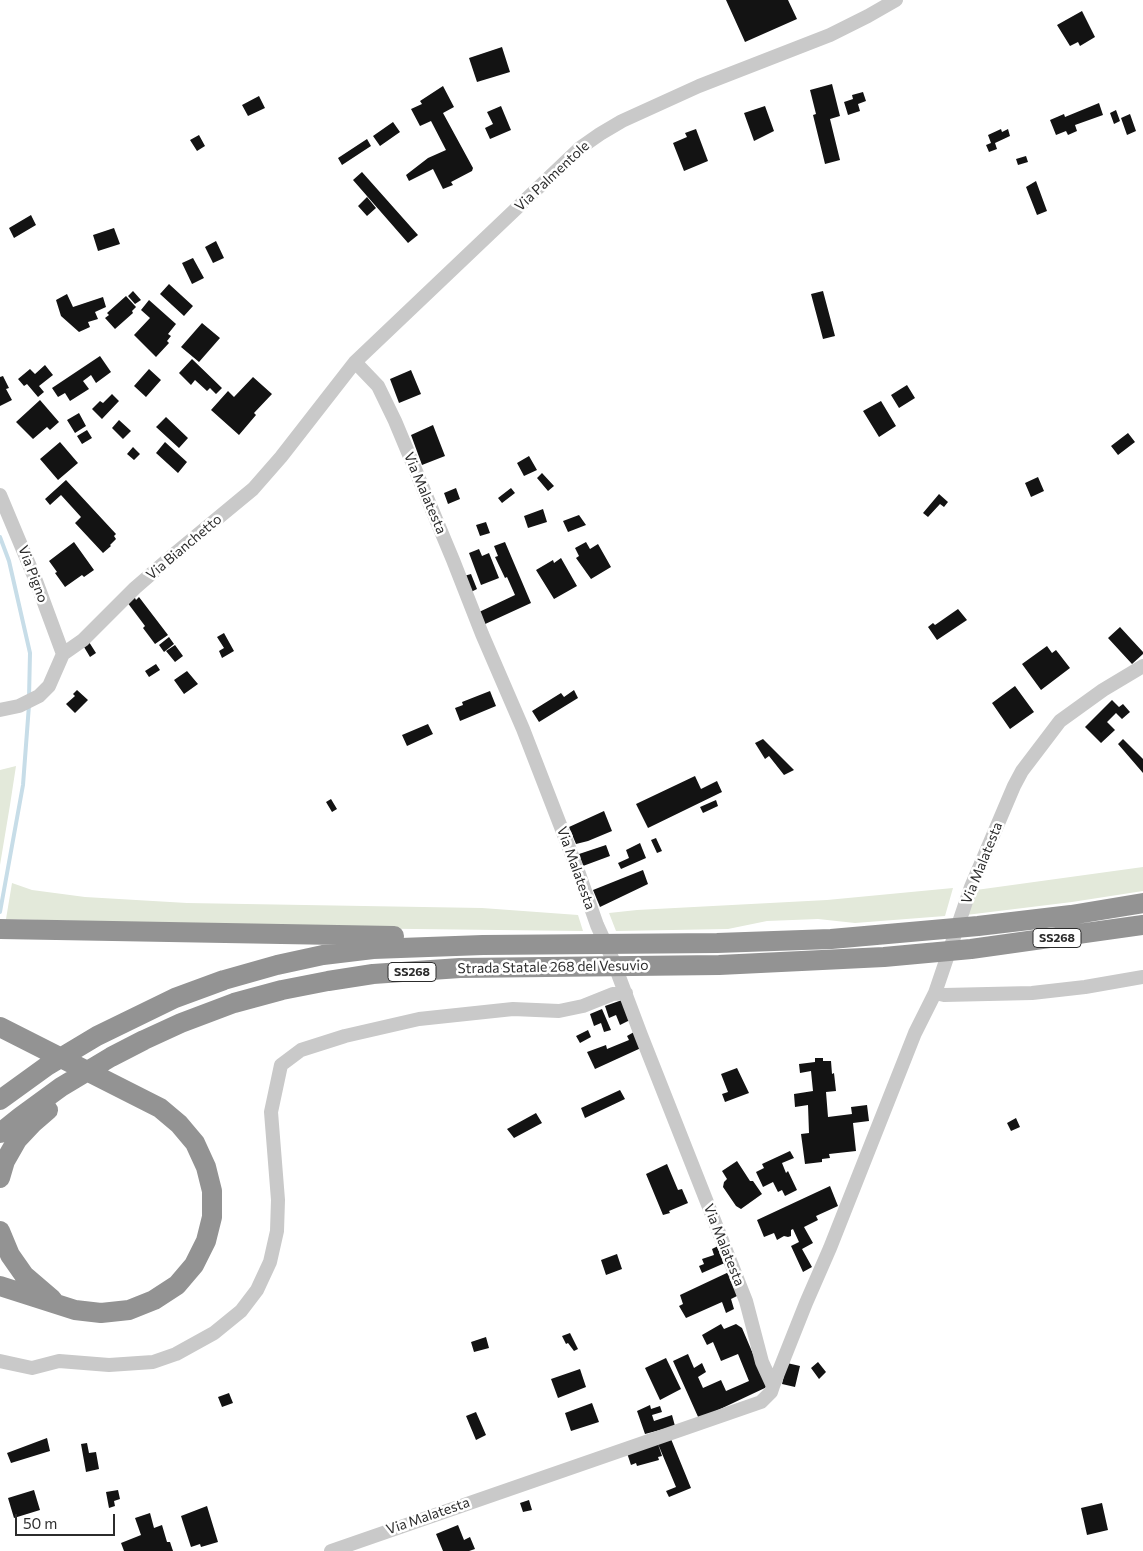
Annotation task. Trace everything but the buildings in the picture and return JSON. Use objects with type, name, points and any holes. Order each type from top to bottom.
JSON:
[{"type":"highway","name":"Strada Statale 268 del Vesuvio","points":[[0,1100],[47,1066],[97,1036],[175,998],[224,980],[277,965],[323,955],[373,949],[483,945],[822,939],[978,926],[1071,915],[1143,903]]},
{"type":"highway","name":"Strada Statale 268 del Vesuvio","points":[[0,1133],[61,1087],[111,1057],[181,1023],[234,1003],[282,990],[373,974],[460,968],[792,963],[934,953],[1143,925]]},
{"type":"highway","points":[[9,930],[394,936],[483,945]]},
{"type":"highway","points":[[0,1178],[5,1161],[18,1140],[48,1110],[77,1089],[170,1040],[234,1003]]},
{"type":"highway","points":[[0,1027],[160,1108],[179,1124],[195,1143],[206,1167],[212,1192],[212,1216],[206,1241],[194,1265],[177,1285],[154,1300],[129,1310],[101,1313],[75,1310],[0,1286]]},
{"type":"highway","points":[[0,1231],[10,1255],[24,1275],[57,1304]]},
{"type":"street","name":"Via Palmentole","points":[[355,362],[561,164],[600,134],[622,121],[698,86],[830,35],[896,0]]},
{"type":"street","name":"Via Bianchetto","points":[[63,654],[83,640],[157,568],[253,489],[282,457],[355,362]]},
{"type":"street","name":"Via Malatesta","points":[[355,362],[378,386],[395,421],[523,729],[578,871],[594,918],[626,994],[640,1035],[746,1301],[762,1362],[773,1386]]},
{"type":"street","name":"Via Pigno","points":[[0,495],[36,581],[63,654]]},
{"type":"street","points":[[0,710],[19,706],[39,696],[49,686],[63,654]]},
{"type":"street","name":"Via Malatesta","points":[[331,1551],[762,1402],[771,1392],[915,1032],[935,993],[971,887],[1014,786],[1022,771],[1060,721],[1103,690],[1143,666]]},
{"type":"street","points":[[935,993],[944,995],[1032,994],[1143,977]]},
{"type":"street","points":[[0,1361],[32,1368],[59,1361],[108,1365],[153,1362],[176,1354],[214,1333],[241,1311],[257,1290],[270,1262],[277,1231],[278,1200],[271,1112],[281,1065],[301,1050],[345,1036],[419,1019],[513,1009],[560,1011],[584,1006],[613,994],[626,994]]},
{"type":"green space","points":[[16,766],[10,805],[0,865],[0,770]]},
{"type":"green space","points":[[1143,867],[1143,891],[966,915],[976,890]]},
{"type":"green space","points":[[12,883],[32,890],[85,897],[187,903],[482,908],[578,915],[583,931],[331,928],[6,919]]},
{"type":"green space","points":[[953,888],[945,916],[855,923],[818,919],[767,921],[728,929],[616,931],[609,913],[827,900]]},
{"type":"waterway","points":[[0,537],[9,561],[30,653],[29,698]]},
{"type":"waterway","points":[[0,912],[23,785],[29,705]]}]
